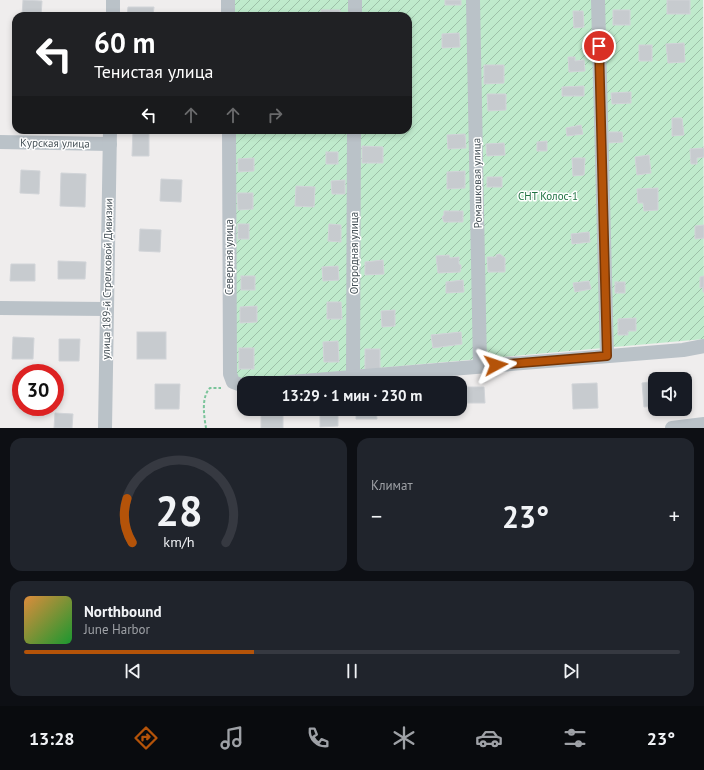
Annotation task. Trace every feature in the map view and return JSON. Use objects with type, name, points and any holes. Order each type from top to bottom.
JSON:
[{"type":"street","points":[[113,0],[113,12]]},
{"type":"street","points":[[228,0],[228,12]]},
{"type":"street","points":[[355,0],[355,12]]},
{"type":"street","name":"Ромашковая улица","points":[[473,0],[480,366]]},
{"type":"street","points":[[598,0],[607,356]]},
{"type":"street","name":"Северная улица","points":[[229,134],[230,374],[237,382]]},
{"type":"street","name":"Огородная улица","points":[[353,376],[354,134]]},
{"type":"street","name":"Курская улица","points":[[0,142],[110,137]]},
{"type":"street","name":"улица 189-й Стрелковой Дивизии","points":[[105,428],[110,137]]},
{"type":"street","points":[[0,308],[106,309]]},
{"type":"street","points":[[365,376],[683,350],[704,346]]},
{"type":"street","points":[[672,428],[704,424]]},
{"type":"path","points":[[206,428],[205,403],[207,392],[210,388],[221,388],[237,384]]},
{"type":"green space","name":"СНТ Колос-1","points":[[232,0],[703,0],[704,339],[288,376],[235,377],[233,134],[412,134],[412,12],[233,12]]},
{"type":"building","points":[[23,0],[42,1],[41,12],[22,12]]},
{"type":"building","points":[[445,0],[461,0],[461,5],[445,5]]},
{"type":"building","points":[[667,0],[690,0],[690,14],[667,14]]},
{"type":"building","points":[[128,7],[154,7],[153,12],[127,12]]},
{"type":"building","points":[[321,10],[340,10],[340,12],[321,12]]},
{"type":"building","points":[[613,10],[630,10],[630,25],[613,25]]},
{"type":"building","points":[[573,11],[583,11],[584,27],[574,28]]},
{"type":"building","points":[[459,33],[460,47],[442,48],[442,34]]},
{"type":"building","points":[[684,43],[685,62],[668,63],[666,44]]},
{"type":"building","points":[[639,45],[652,45],[652,61],[639,61]]},
{"type":"building","points":[[568,57],[575,57],[575,61],[584,60],[585,71],[569,72]]},
{"type":"building","points":[[484,65],[504,65],[504,83],[484,84]]},
{"type":"building","points":[[584,86],[584,96],[562,96],[562,87]]},
{"type":"building","points":[[631,92],[631,103],[612,104],[611,93]]},
{"type":"building","points":[[487,94],[506,94],[506,110],[488,111]]},
{"type":"building","points":[[672,118],[682,118],[684,135],[672,136]]},
{"type":"building","points":[[581,125],[583,134],[567,136],[566,128]]},
{"type":"building","points":[[608,132],[622,132],[623,142],[608,143]]},
{"type":"building","points":[[133,134],[149,134],[149,156],[132,156]]},
{"type":"building","points":[[465,134],[466,148],[448,149],[447,135]]},
{"type":"building","points":[[547,141],[547,151],[537,151],[537,142]]},
{"type":"building","points":[[504,143],[505,155],[487,156],[486,144]]},
{"type":"building","points":[[362,146],[383,147],[383,163],[362,163]]},
{"type":"building","points":[[704,148],[704,157],[697,158],[697,164],[691,164],[690,149]]},
{"type":"building","points":[[326,152],[338,152],[338,164],[326,164]]},
{"type":"building","points":[[649,155],[651,173],[637,175],[635,157]]},
{"type":"building","points":[[254,158],[254,171],[238,172],[238,159]]},
{"type":"building","points":[[572,158],[585,158],[584,175],[573,176]]},
{"type":"building","points":[[21,170],[40,171],[39,194],[20,193]]},
{"type":"building","points":[[465,171],[465,188],[447,189],[447,172]]},
{"type":"building","points":[[61,173],[86,174],[85,207],[60,206]]},
{"type":"building","points":[[487,177],[502,177],[502,187],[487,187]]},
{"type":"building","points":[[161,179],[182,180],[181,202],[160,201]]},
{"type":"building","points":[[345,180],[345,194],[332,194],[331,181]]},
{"type":"building","points":[[296,186],[315,187],[314,207],[295,206]]},
{"type":"building","points":[[658,188],[658,210],[644,211],[643,203],[638,203],[637,189]]},
{"type":"building","points":[[237,193],[253,193],[253,209],[238,210]]},
{"type":"building","points":[[444,211],[463,211],[463,222],[444,222],[442,217],[444,215]]},
{"type":"building","points":[[238,224],[249,224],[249,239],[238,239]]},
{"type":"building","points":[[329,224],[341,225],[341,242],[328,241]]},
{"type":"building","points":[[704,225],[704,238],[695,239],[695,226]]},
{"type":"building","points":[[140,229],[161,230],[160,252],[139,251]]},
{"type":"building","points":[[589,232],[590,242],[572,244],[571,234]]},
{"type":"building","points":[[500,254],[505,258],[505,272],[488,272],[487,257],[496,257],[496,255]]},
{"type":"building","points":[[449,255],[450,258],[459,257],[459,264],[461,265],[460,272],[438,273],[436,256]]},
{"type":"building","points":[[383,260],[384,274],[365,275],[365,262]]},
{"type":"building","points":[[58,261],[86,262],[85,279],[58,279]]},
{"type":"building","points":[[11,264],[35,264],[35,281],[10,281]]},
{"type":"building","points":[[338,266],[339,280],[323,281],[322,267]]},
{"type":"building","points":[[241,276],[255,276],[255,290],[241,290]]},
{"type":"building","points":[[704,276],[703,292],[703,287],[700,288],[700,277]]},
{"type":"building","points":[[463,280],[464,292],[446,293],[446,282]]},
{"type":"building","points":[[589,281],[591,289],[575,292],[573,283]]},
{"type":"building","points":[[615,282],[625,282],[625,293],[615,293]]},
{"type":"building","points":[[327,302],[341,302],[342,319],[327,319]]},
{"type":"building","points":[[257,306],[257,322],[240,323],[240,307]]},
{"type":"building","points":[[395,310],[395,326],[382,327],[381,311]]},
{"type":"building","points":[[636,318],[636,331],[628,331],[628,335],[618,335],[618,319]]},
{"type":"building","points":[[137,332],[166,332],[166,359],[137,359]]},
{"type":"building","points":[[461,332],[462,344],[433,348],[431,335]]},
{"type":"building","points":[[13,337],[34,338],[33,359],[12,359]]},
{"type":"building","points":[[59,339],[80,339],[79,361],[59,361]]},
{"type":"building","points":[[338,341],[339,362],[324,362],[323,342]]},
{"type":"building","points":[[239,348],[254,348],[254,369],[239,369]]},
{"type":"building","points":[[365,349],[380,349],[380,370],[365,370]]},
{"type":"building","points":[[648,382],[648,407],[644,407],[642,383]]},
{"type":"building","points":[[597,383],[598,408],[573,409],[572,384]]},
{"type":"building","points":[[155,384],[180,384],[179,409],[155,409]]},
{"type":"building","points":[[467,387],[484,387],[485,403],[467,403]]},
{"type":"building","points":[[64,414],[73,414],[72,428],[54,428],[55,416],[64,416]]},
{"type":"building","points":[[261,416],[283,416],[283,428],[261,428]]},
{"type":"building","points":[[320,416],[338,416],[338,426],[320,427]]},
{"type":"building","points":[[356,416],[377,416],[377,419],[356,419]]},
{"type":"route","points":[[496,365],[607,356],[599,46]]}]
